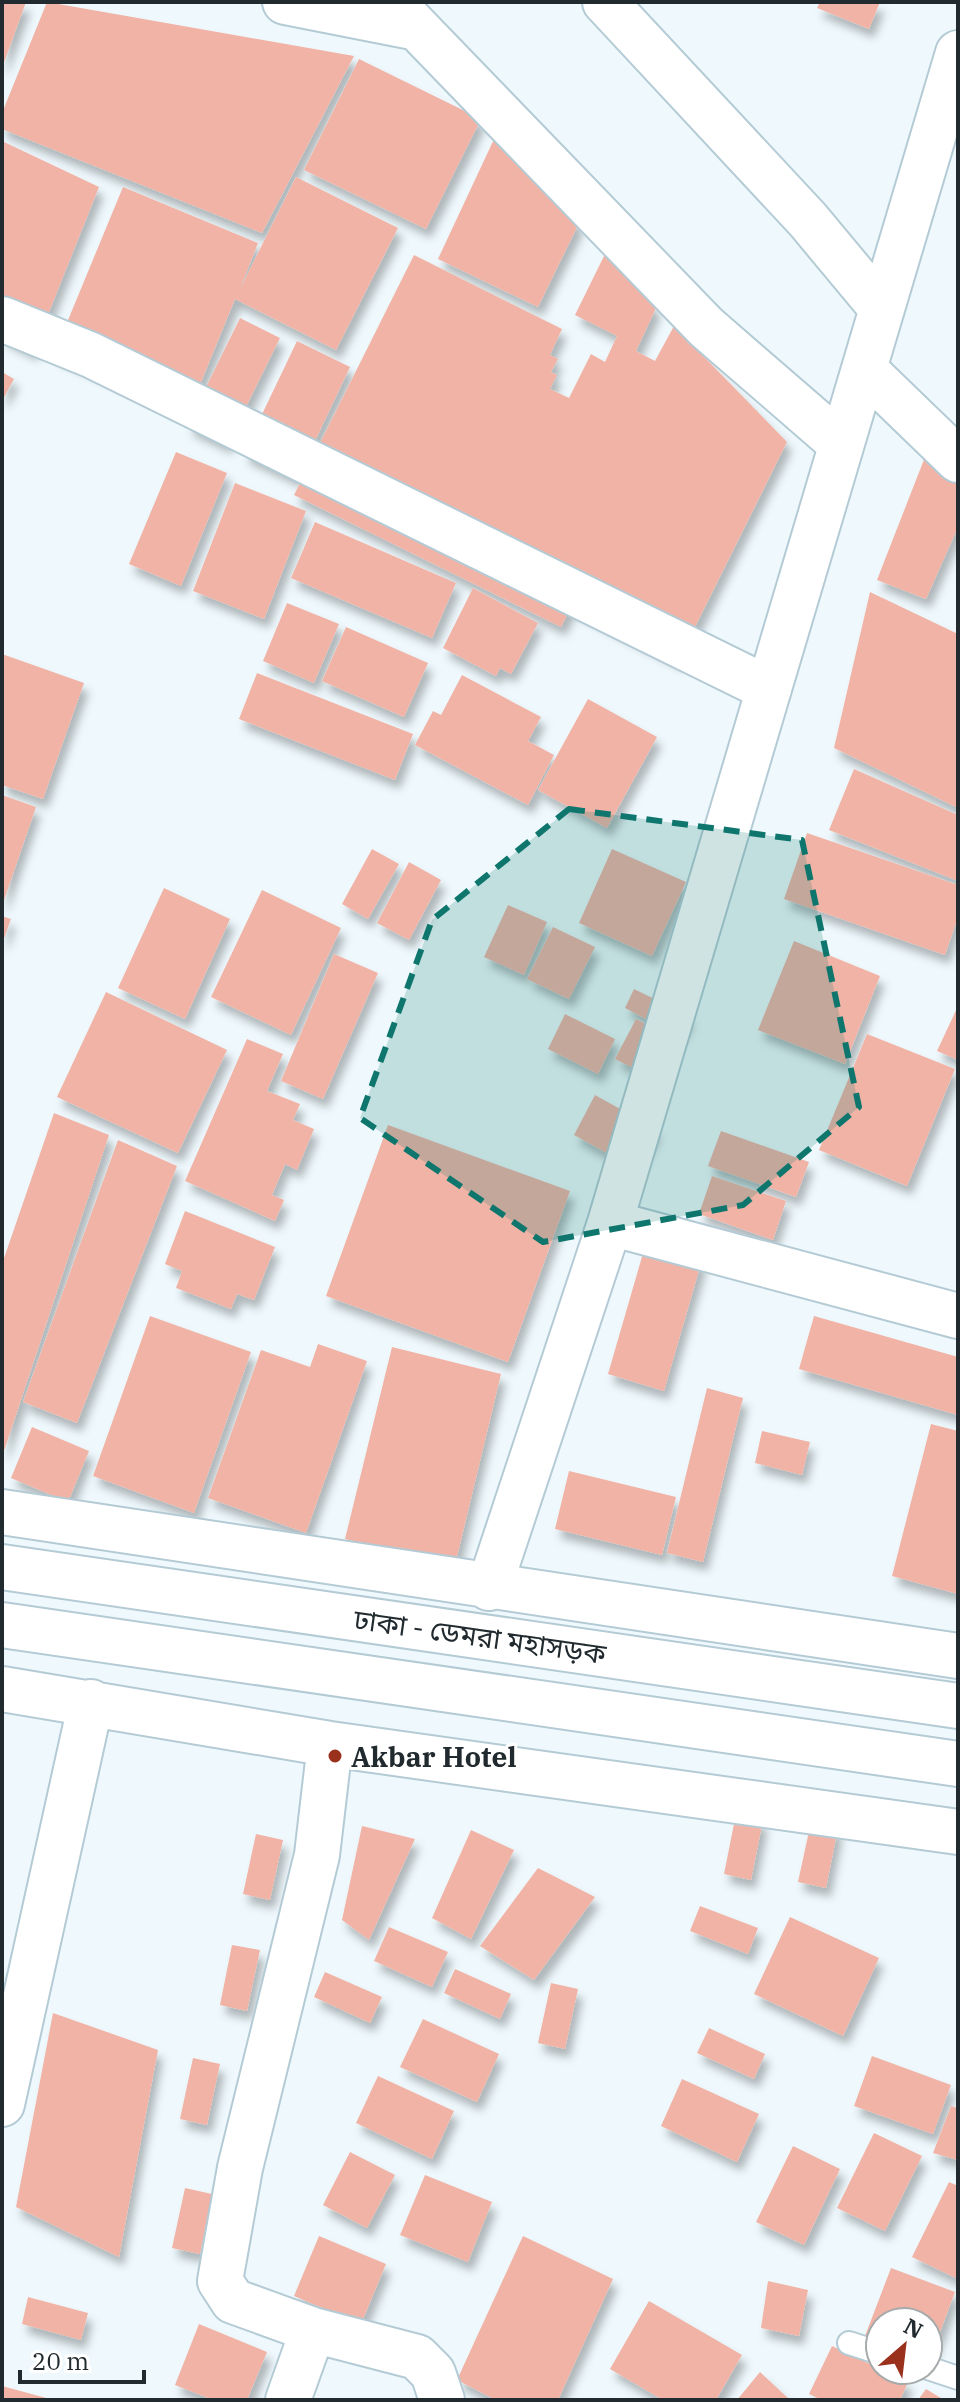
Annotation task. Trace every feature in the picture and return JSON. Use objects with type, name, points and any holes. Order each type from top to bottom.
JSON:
[{"type":"street","points":[[285,2],[404,15],[706,327],[841,444]]},
{"type":"street","points":[[605,2],[808,220],[882,309]]},
{"type":"street","points":[[489,1588],[610,1223],[956,65]]},
{"type":"street","points":[[2,319],[91,355],[769,689]]},
{"type":"street","points":[[864,369],[958,460]]},
{"type":"street","points":[[610,1223],[958,1316]]},
{"type":"street","points":[[2,1512],[489,1588],[958,1656]]},
{"type":"street","name":"ঢাকা - ডেমরা মহাসড়ক","points":[[2,1567],[958,1706]]},
{"type":"street","name":"ঢাকা - ডেমরা মহাসড়ক","points":[[2,1625],[958,1764]]},
{"type":"street","points":[[2,1689],[330,1744],[958,1832]]},
{"type":"street","points":[[2,2104],[91,1702]]},
{"type":"street","points":[[330,1744],[317,1855],[240,2168],[220,2281],[233,2301],[313,2330],[417,2357],[433,2373],[442,2400]]},
{"type":"street","points":[[288,2400],[313,2330]]},
{"type":"lane","points":[[849,2343],[864,2348]]},
{"type":"highlighted area","points":[[569,809],[802,840],[859,1107],[743,1205],[543,1242],[360,1118],[432,920]]},
{"type":"building","points":[[2,2],[26,2],[2,68]]},
{"type":"building","points":[[47,2],[354,56],[262,233],[2,129],[2,113]]},
{"type":"building","points":[[820,2],[880,2],[869,29],[817,8]]},
{"type":"building","points":[[359,59],[481,119],[426,229],[304,170]]},
{"type":"building","points":[[495,137],[579,223],[538,307],[438,259]]},
{"type":"building","points":[[2,141],[99,187],[33,352],[2,337]]},
{"type":"building","points":[[296,177],[398,228],[336,350],[235,299],[190,409],[54,354],[123,187],[258,243],[240,289]]},
{"type":"building","points":[[605,254],[656,308],[636,351],[655,361],[674,326],[787,442],[678,661],[571,607],[561,627],[294,495],[414,255],[562,329],[550,355],[558,359],[551,372],[557,375],[550,389],[569,398],[591,354],[605,362],[617,336],[575,315]]},
{"type":"building","points":[[240,318],[280,338],[227,445],[187,426]]},
{"type":"building","points":[[297,341],[350,367],[297,479],[243,454]]},
{"type":"building","points":[[2,372],[14,379],[2,401]]},
{"type":"building","points":[[176,452],[227,473],[181,586],[129,564]]},
{"type":"building","points":[[925,457],[958,475],[958,527],[926,599],[877,580]]},
{"type":"building","points":[[235,483],[306,511],[264,619],[193,591]]},
{"type":"building","points":[[315,522],[456,583],[432,638],[291,578]]},
{"type":"building","points":[[473,588],[538,623],[511,674],[500,668],[496,676],[443,648]]},
{"type":"building","points":[[870,592],[958,634],[958,808],[834,748]]},
{"type":"building","points":[[287,603],[339,624],[314,683],[263,661]]},
{"type":"building","points":[[346,627],[428,663],[404,717],[322,681]]},
{"type":"building","points":[[2,654],[84,683],[43,799],[2,785]]},
{"type":"building","points":[[257,673],[413,734],[395,780],[239,719]]},
{"type":"building","points":[[462,675],[541,717],[528,741],[554,755],[528,805],[415,745],[433,711],[441,715]]},
{"type":"building","points":[[588,699],[657,737],[607,828],[538,790]]},
{"type":"building","points":[[854,769],[958,815],[958,881],[829,830]]},
{"type":"building","points":[[2,795],[36,807],[2,906]]},
{"type":"building","points":[[807,833],[958,885],[958,917],[945,955],[784,899]]},
{"type":"building","points":[[372,849],[399,864],[368,919],[342,904]]},
{"type":"building","points":[[612,849],[686,882],[652,956],[579,923]]},
{"type":"building","points":[[409,862],[441,880],[409,940],[377,923]]},
{"type":"building","points":[[164,888],[230,919],[185,1019],[118,988]]},
{"type":"building","points":[[262,890],[341,928],[291,1035],[211,997]]},
{"type":"building","points":[[508,905],[547,922],[524,975],[484,957]]},
{"type":"building","points":[[2,916],[11,919],[2,944]]},
{"type":"building","points":[[553,927],[595,947],[569,999],[527,979]]},
{"type":"building","points":[[794,941],[880,976],[845,1064],[758,1030]]},
{"type":"building","points":[[334,954],[378,973],[323,1099],[281,1081]]},
{"type":"building","points":[[634,989],[689,1016],[678,1036],[625,1008]]},
{"type":"building","points":[[106,992],[227,1050],[178,1153],[57,1097]]},
{"type":"building","points":[[958,1006],[958,1060],[937,1051]]},
{"type":"building","points":[[565,1014],[615,1039],[598,1074],[548,1049]]},
{"type":"building","points":[[636,1019],[665,1034],[645,1074],[615,1059]]},
{"type":"building","points":[[867,1034],[955,1069],[907,1186],[819,1150]]},
{"type":"building","points":[[247,1039],[283,1054],[267,1091],[300,1104],[293,1120],[314,1129],[297,1170],[285,1164],[272,1195],[284,1200],[275,1221],[185,1181]]},
{"type":"building","points":[[595,1095],[656,1129],[634,1168],[574,1135]]},
{"type":"building","points":[[54,1113],[109,1135],[3,1454],[2,1264]]},
{"type":"building","points":[[388,1125],[570,1191],[508,1362],[326,1296]]},
{"type":"building","points":[[721,1131],[809,1162],[796,1197],[708,1166]]},
{"type":"building","points":[[118,1140],[177,1166],[77,1423],[23,1402]]},
{"type":"building","points":[[712,1176],[786,1201],[773,1240],[699,1214]]},
{"type":"building","points":[[185,1211],[275,1247],[254,1300],[237,1294],[231,1309],[176,1288],[182,1271],[165,1264]]},
{"type":"building","points":[[646,1243],[702,1260],[664,1391],[608,1374]]},
{"type":"building","points":[[150,1316],[251,1352],[194,1513],[93,1476]]},
{"type":"building","points":[[814,1316],[958,1357],[958,1415],[799,1369]]},
{"type":"building","points":[[318,1344],[367,1361],[306,1533],[208,1498],[261,1350],[310,1367]]},
{"type":"building","points":[[392,1347],[501,1374],[455,1565],[345,1539]]},
{"type":"building","points":[[707,1388],[743,1398],[703,1562],[667,1553]]},
{"type":"building","points":[[931,1424],[958,1431],[958,1594],[892,1576]]},
{"type":"building","points":[[32,1427],[89,1451],[68,1502],[11,1478]]},
{"type":"building","points":[[762,1431],[810,1442],[802,1475],[755,1463]]},
{"type":"building","points":[[569,1471],[676,1497],[662,1555],[555,1529]]},
{"type":"building","points":[[736,1814],[763,1820],[751,1880],[724,1874]]},
{"type":"building","points":[[811,1822],[838,1828],[826,1888],[798,1882]]},
{"type":"building","points":[[362,1826],[415,1839],[369,1940],[342,1920]]},
{"type":"building","points":[[471,1830],[514,1850],[471,1939],[432,1918]]},
{"type":"building","points":[[256,1834],[283,1840],[270,1900],[243,1894]]},
{"type":"building","points":[[538,1868],[595,1897],[534,1980],[480,1946]]},
{"type":"building","points":[[700,1906],[758,1928],[748,1954],[690,1931]]},
{"type":"building","points":[[790,1917],[879,1958],[843,2036],[754,1994]]},
{"type":"building","points":[[389,1927],[448,1952],[432,1987],[374,1961]]},
{"type":"building","points":[[232,1945],[260,1950],[247,2011],[220,2005]]},
{"type":"building","points":[[455,1969],[511,1994],[500,2019],[444,1993]]},
{"type":"building","points":[[325,1972],[382,1997],[370,2023],[314,1997]]},
{"type":"building","points":[[551,1983],[578,1989],[565,2049],[538,2043]]},
{"type":"building","points":[[53,2013],[158,2050],[119,2257],[16,2207]]},
{"type":"building","points":[[423,2019],[499,2054],[477,2102],[400,2067]]},
{"type":"building","points":[[709,2028],[765,2054],[754,2079],[697,2053]]},
{"type":"building","points":[[872,2056],[951,2085],[933,2134],[854,2106]]},
{"type":"building","points":[[193,2058],[220,2064],[207,2125],[180,2119]]},
{"type":"building","points":[[378,2076],[454,2111],[432,2159],[356,2123]]},
{"type":"building","points":[[682,2079],[759,2114],[737,2162],[661,2126]]},
{"type":"building","points":[[951,2106],[958,2108],[958,2160],[933,2153]]},
{"type":"building","points":[[874,2133],[922,2156],[885,2231],[837,2208]]},
{"type":"building","points":[[793,2146],[840,2169],[804,2245],[756,2222]]},
{"type":"building","points":[[350,2152],[395,2175],[367,2228],[323,2205]]},
{"type":"building","points":[[425,2175],[492,2202],[468,2262],[400,2235]]},
{"type":"building","points":[[949,2182],[958,2186],[958,2279],[912,2257]]},
{"type":"building","points":[[185,2188],[212,2194],[200,2254],[172,2248]]},
{"type":"building","points":[[319,2236],[386,2264],[361,2324],[294,2296]]},
{"type":"building","points":[[523,2236],[613,2279],[558,2400],[496,2400],[457,2380]]},
{"type":"building","points":[[891,2268],[955,2292],[944,2321],[944,2306],[876,2306]]},
{"type":"building","points":[[768,2281],[808,2290],[799,2336],[761,2328]]},
{"type":"building","points":[[28,2297],[88,2313],[81,2340],[22,2324]]},
{"type":"building","points":[[649,2301],[742,2355],[716,2400],[663,2400],[610,2369]]},
{"type":"building","points":[[199,2324],[267,2352],[247,2400],[213,2400],[175,2385]]},
{"type":"building","points":[[832,2346],[864,2361],[864,2386],[906,2386],[900,2400],[822,2400],[809,2394]]},
{"type":"building","points":[[760,2372],[790,2400],[737,2400]]},
{"type":"building","points":[[2,2386],[50,2399],[2,2400]]},
{"type":"building","points":[[926,2389],[944,2400],[918,2400]]},
{"type":"place","name":"Akbar Hotel","points":[[335,1756]]}]
